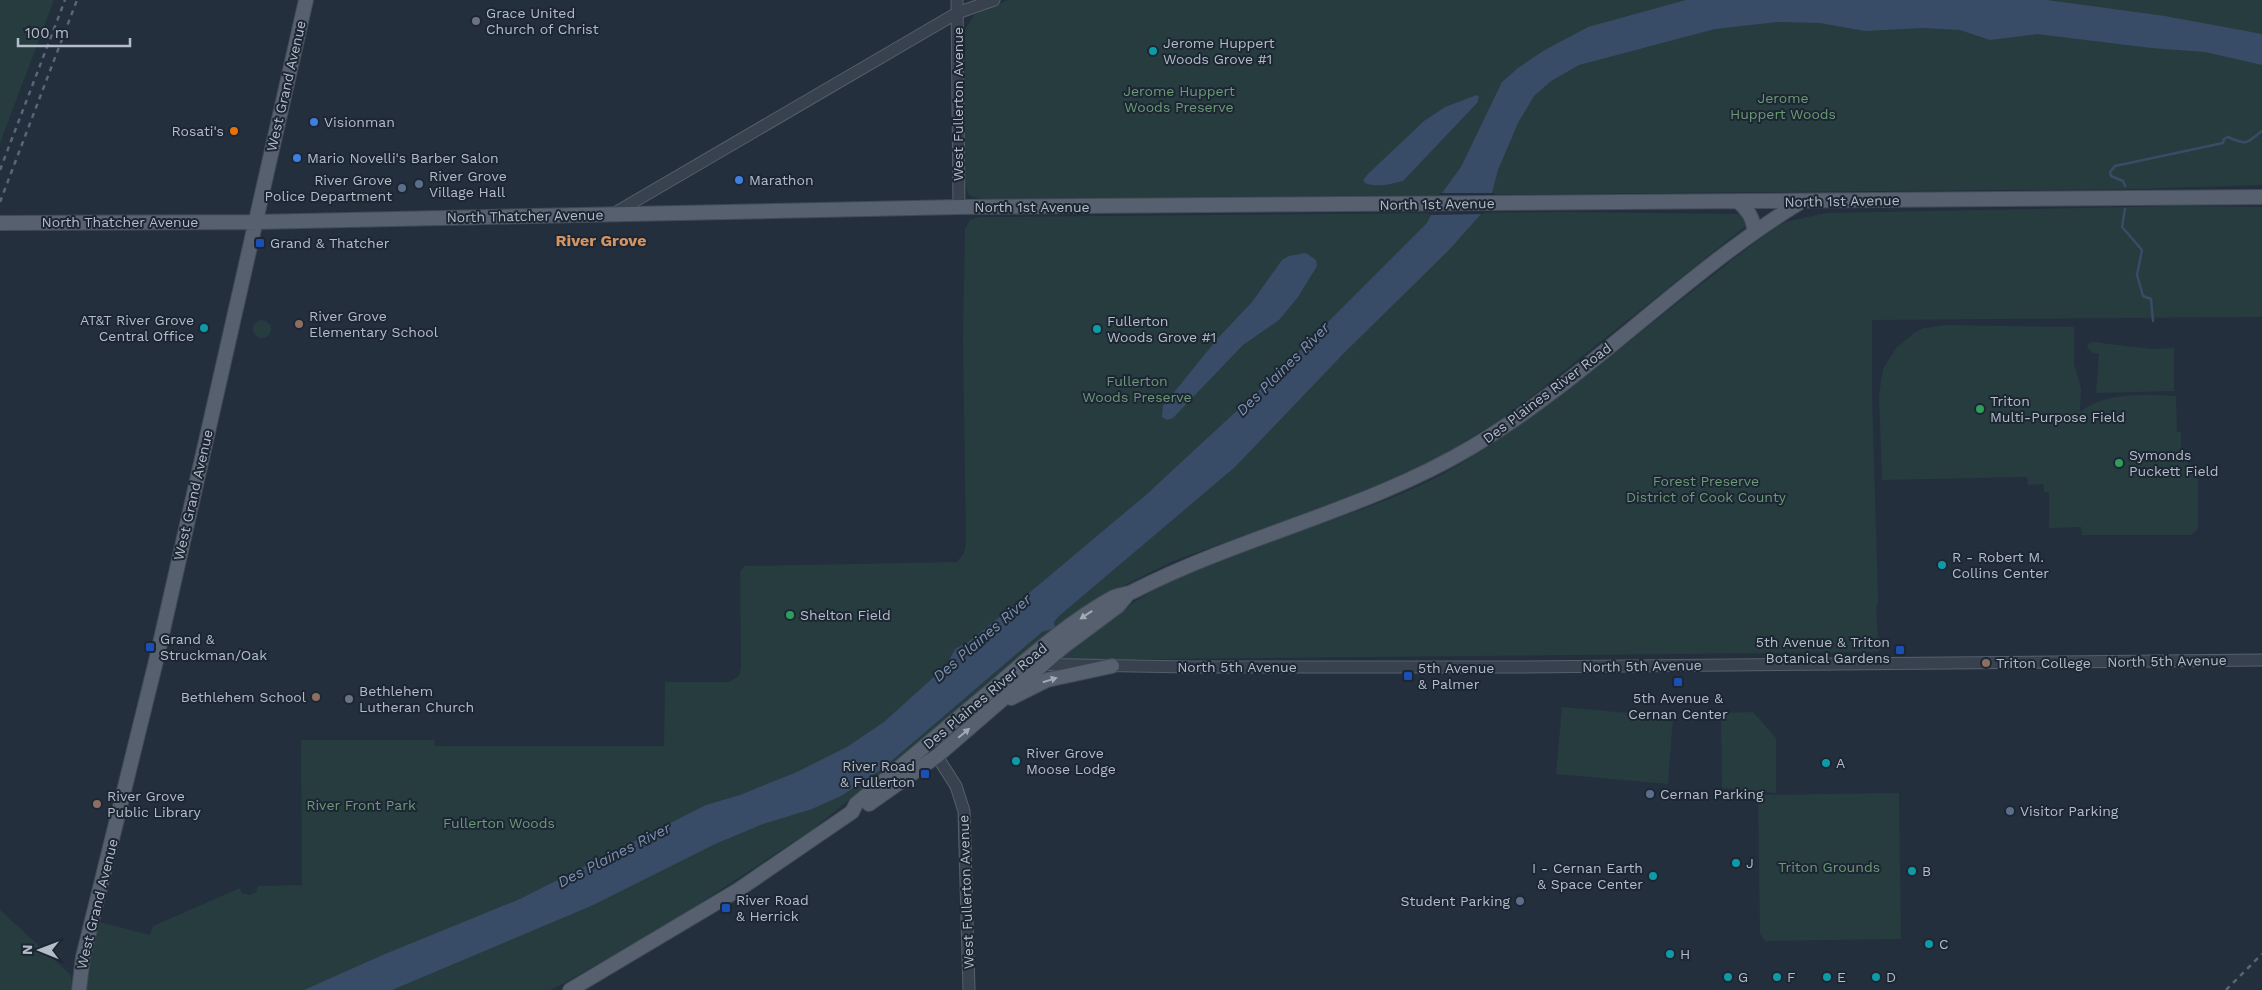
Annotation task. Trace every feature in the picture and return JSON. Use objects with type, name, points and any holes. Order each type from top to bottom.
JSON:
[{"type":"main road","name":"West Grand Avenue","points":[[79,990],[82,957],[152,678],[306,0]]},
{"type":"main road","name":"North 1st Avenue","points":[[613,214],[959,207],[2262,197]]},
{"type":"main road","points":[[1739,202],[1749,212],[1754,221],[1754,232]]},
{"type":"main road","name":"Des Plaines River Road","points":[[852,812],[856,804],[1022,664],[1081,617],[1116,595],[1128,594],[1236,546],[1388,491],[1445,463],[1524,413],[1754,232],[1800,202]]},
{"type":"main road","name":"North Thatcher Avenue","points":[[0,223],[256,222],[613,214]]},
{"type":"main road","name":"Des Plaines River Road","points":[[570,990],[738,890],[852,812],[860,810],[937,756],[1042,665],[1082,632],[1118,606],[1128,594]]},
{"type":"main road","points":[[991,709],[1046,680],[1112,666]]},
{"type":"street","name":"West Fullerton Avenue","points":[[957,0],[959,207]]},
{"type":"street","name":"North Thatcher Avenue","points":[[613,214],[957,13],[994,0]]},
{"type":"street","name":"North 5th Avenue","points":[[1022,664],[1516,667],[2262,660]]},
{"type":"street","name":"West Fullerton Avenue","points":[[928,744],[956,786],[964,811],[969,990]]},
{"type":"green space","points":[[0,0],[54,0],[0,143]]},
{"type":"green space","name":"Jerome Huppert Woods Preserve","points":[[1008,0],[2262,0],[2262,185],[2133,189],[981,199],[969,195],[965,185],[965,30],[974,15]]},
{"type":"green space","name":"Forest Preserve District of Cook County","points":[[2180,206],[2262,207],[2262,317],[1872,320],[1872,392],[1878,601],[1876,609],[1878,636],[1882,641],[1882,647],[1878,652],[1058,660],[1120,612],[1153,591],[1189,572],[1255,546],[1387,500],[1450,470],[1515,429],[1547,406],[1741,253],[1785,222],[1826,213]]},
{"type":"green space","name":"Fullerton Woods Preserve","points":[[1567,212],[1740,214],[1743,215],[1747,225],[1535,394],[1492,425],[1440,456],[1363,492],[1171,562],[1103,596],[813,829],[667,925],[564,983],[550,990],[86,990],[88,968],[99,922],[150,935],[153,926],[240,888],[242,893],[250,895],[256,892],[258,886],[302,885],[301,740],[434,740],[435,746],[664,746],[665,682],[729,682],[739,676],[741,667],[740,572],[744,566],[957,562],[964,553],[966,543],[963,341],[965,229],[970,220],[979,217]]},
{"type":"green space","points":[[258,320],[266,320],[271,325],[269,336],[258,338],[253,333],[253,325]]},
{"type":"green space","name":"Triton Multi-Purpose Field","points":[[1946,325],[2074,327],[2074,364],[2081,388],[2080,412],[2090,405],[2114,397],[2139,395],[2176,396],[2177,432],[2181,432],[2181,459],[2188,459],[2188,470],[2198,470],[2198,529],[2191,535],[2082,535],[2081,527],[2049,528],[2049,492],[2044,492],[2043,484],[2028,485],[2027,477],[1882,480],[1879,395],[1883,369],[1896,348],[1914,333],[1924,328]]},
{"type":"green space","points":[[2093,342],[2152,349],[2174,348],[2174,391],[2096,393],[2099,354],[2091,352],[2087,347],[2088,344]]},
{"type":"green space","points":[[1562,707],[1673,717],[1668,784],[1556,774]]},
{"type":"green space","points":[[1753,712],[1776,738],[1776,793],[1722,788],[1721,713]]},
{"type":"green space","name":"Triton Grounds","points":[[1899,793],[1901,939],[1765,941],[1760,933],[1758,795]]},
{"type":"green space","points":[[0,910],[71,975],[72,990],[0,990]]},
{"type":"water","name":"Des Plaines River","points":[[1686,0],[2047,0],[2165,16],[2262,34],[2262,65],[2205,52],[2151,48],[2037,34],[1990,40],[1960,30],[1922,28],[1865,31],[1820,23],[1777,22],[1715,29],[1579,65],[1551,81],[1534,96],[1518,123],[1498,170],[1492,193],[1481,214],[1448,251],[1344,353],[1235,467],[1059,616],[1054,622],[1055,628],[1042,632],[882,769],[841,796],[812,809],[763,824],[715,844],[591,906],[392,990],[304,990],[385,954],[520,899],[706,805],[740,795],[797,772],[847,747],[884,722],[947,665],[955,649],[968,642],[1010,609],[1147,494],[1269,381],[1427,223],[1442,193],[1461,167],[1502,82],[1518,68],[1543,51],[1588,27]]},
{"type":"water","points":[[1477,95],[1479,97],[1477,103],[1403,181],[1379,185],[1365,183],[1363,180],[1368,174],[1424,121],[1445,107]]},
{"type":"water","points":[[1306,253],[1316,260],[1317,266],[1298,297],[1279,320],[1243,345],[1173,418],[1167,420],[1162,417],[1163,406],[1218,338],[1252,302],[1282,260],[1289,256]]},
{"type":"pier","points":[[1440,193],[1495,193],[1484,214],[1429,215]]},
{"type":"waterway","points":[[2125,186],[2123,181],[2111,176],[2110,172],[2115,166],[2223,143],[2224,139],[2228,137],[2240,142],[2246,142],[2262,131]]},
{"type":"waterway","points":[[2125,209],[2122,227],[2142,250],[2137,275],[2143,296],[2151,299],[2153,321]]},
{"type":"railway","points":[[0,170],[65,0]]},
{"type":"railway","points":[[0,202],[77,0]]},
{"type":"railway","points":[[2226,990],[2262,954]]},
{"type":"place","name":"Grace United Church of Christ","points":[[476,21]]},
{"type":"place","name":"Jerome Huppert Woods Grove #1","points":[[1153,51]]},
{"type":"place","name":"Visionman","points":[[314,122]]},
{"type":"place","name":"Rosati's","points":[[234,131]]},
{"type":"place","name":"Mario Novelli's Barber Salon","points":[[297,158]]},
{"type":"place","name":"Marathon","points":[[739,180]]},
{"type":"place","name":"River Grove Village Hall","points":[[419,184]]},
{"type":"place","name":"River Grove Police Department","points":[[402,188]]},
{"type":"place","name":"Grand & Thatcher","points":[[260,243]]},
{"type":"place","name":"River Grove Elementary School","points":[[299,324]]},
{"type":"place","name":"AT&T River Grove Central Office","points":[[204,328]]},
{"type":"place","name":"Fullerton Woods Grove #1","points":[[1097,329]]},
{"type":"place","name":"Triton Multi-Purpose Field","points":[[1980,409]]},
{"type":"place","name":"Symonds Puckett Field","points":[[2119,463]]},
{"type":"place","name":"R - Robert M. Collins Center","points":[[1942,565]]},
{"type":"place","name":"Shelton Field","points":[[790,615]]},
{"type":"place","name":"Grand & Struckman/Oak","points":[[150,647]]},
{"type":"place","name":"5th Avenue & Triton Botanical Gardens","points":[[1900,650]]},
{"type":"place","name":"Triton College","points":[[1986,663]]},
{"type":"place","name":"5th Avenue & Palmer","points":[[1408,676]]},
{"type":"place","name":"5th Avenue & Cernan Center","points":[[1678,682]]},
{"type":"place","name":"Bethlehem School","points":[[316,697]]},
{"type":"place","name":"Bethlehem Lutheran Church","points":[[349,699]]},
{"type":"place","name":"River Grove Moose Lodge","points":[[1016,761]]},
{"type":"place","name":"A","points":[[1826,763]]},
{"type":"place","name":"River Road & Fullerton","points":[[925,774]]},
{"type":"place","name":"Cernan Parking","points":[[1650,794]]},
{"type":"place","name":"River Grove Public Library","points":[[97,804]]},
{"type":"place","name":"Visitor Parking","points":[[2010,811]]},
{"type":"place","name":"J","points":[[1736,863]]},
{"type":"place","name":"B","points":[[1912,871]]},
{"type":"place","name":"I - Cernan Earth & Space Center","points":[[1653,876]]},
{"type":"place","name":"Student Parking","points":[[1520,901]]},
{"type":"place","name":"River Road & Herrick","points":[[726,908]]},
{"type":"place","name":"C","points":[[1929,944]]},
{"type":"place","name":"H","points":[[1670,954]]},
{"type":"place","name":"G","points":[[1728,977]]},
{"type":"place","name":"F","points":[[1777,977]]},
{"type":"place","name":"E","points":[[1827,977]]},
{"type":"place","name":"D","points":[[1876,977]]},
{"type":"district","name":"River Grove","points":[[601,240]]},
{"type":"park label","name":"Jerome Huppert Woods","points":[[1783,106]]},
{"type":"park label","name":"River Front Park","points":[[361,805]]},
{"type":"park label","name":"Fullerton Woods","points":[[499,823]]}]
